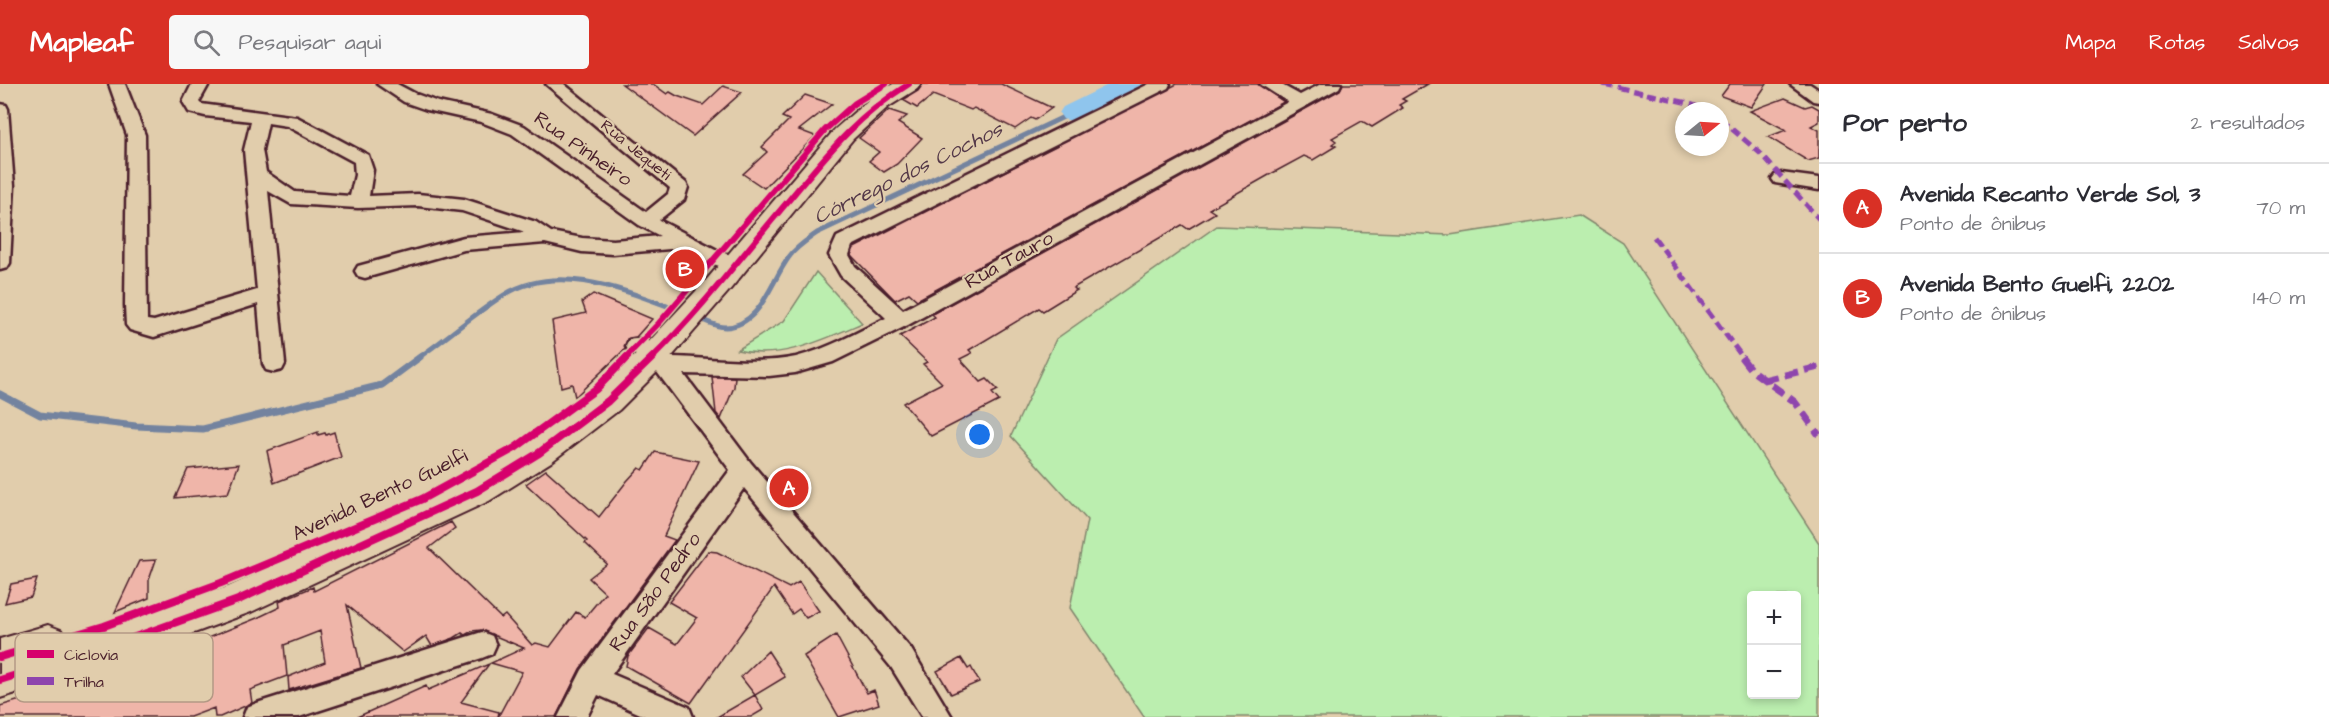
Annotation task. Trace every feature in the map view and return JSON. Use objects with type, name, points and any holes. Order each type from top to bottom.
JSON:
[{"type":"main road","name":"Avenida Bento Guelfi","points":[[146,633],[238,600],[315,567],[477,491],[539,453],[608,401],[660,343],[825,130],[855,103],[886,84]]},
{"type":"main road","name":"Avenida Bento Guelfi","points":[[716,271],[844,134],[880,102],[909,84]]},
{"type":"main road","name":"Avenida Bento Guelfi","points":[[81,633],[221,583],[422,499],[524,442],[660,343]]},
{"type":"main road","name":"Avenida Bento Guelfi","points":[[0,657],[15,653]]},
{"type":"main road","name":"Avenida Bento Guelfi","points":[[0,680],[15,675]]},
{"type":"street","points":[[117,84],[136,135],[135,305],[137,325],[154,329],[267,294]]},
{"type":"street","points":[[201,84],[195,91],[191,102],[195,108],[291,121],[362,159],[365,168],[358,202]]},
{"type":"street","name":"Rua Pinheiro","points":[[385,84],[410,98],[433,106],[486,118],[518,130],[646,221],[682,241],[716,271]]},
{"type":"street","name":"Rua Jequeti","points":[[554,84],[679,187],[677,196],[646,221]]},
{"type":"street","points":[[901,320],[848,272],[839,255],[844,242],[1162,84]]},
{"type":"street","points":[[1268,84],[1299,101]]},
{"type":"street","name":"Rua Tauro","points":[[660,343],[769,368],[795,365],[825,356],[901,320],[1333,84]]},
{"type":"street","points":[[1798,84],[1819,96]]},
{"type":"street","points":[[0,109],[4,142],[0,263]]},
{"type":"street","points":[[261,116],[253,150],[274,364]]},
{"type":"street","points":[[257,175],[291,198],[358,202],[418,200],[464,205],[529,226],[545,237]]},
{"type":"street","points":[[1781,179],[1819,184]]},
{"type":"street","points":[[365,271],[464,244],[545,237],[582,245],[613,247],[682,241]]},
{"type":"street","points":[[660,343],[743,470],[901,658],[938,717]]},
{"type":"street","name":"Rua São Pedro","points":[[572,717],[592,679],[743,470]]},
{"type":"street","points":[[257,717],[482,645]]},
{"type":"street","points":[[592,679],[679,717]]},
{"type":"green space","points":[[1579,215],[1623,243],[1819,543],[1819,717],[1144,717],[1070,608],[1087,520],[1011,436],[1056,339],[1217,226],[1450,235]]},
{"type":"green space","points":[[816,272],[862,323],[817,342],[785,351],[753,353],[737,350],[784,321]]},
{"type":"building","points":[[622,84],[653,84],[667,94],[670,92],[703,105],[723,86],[742,92],[693,136]]},
{"type":"building","points":[[923,84],[1001,84],[1052,108],[1035,120],[1031,118],[1015,129],[974,108],[971,110],[933,95],[917,108],[903,100],[918,91]]},
{"type":"building","points":[[1177,84],[1258,84],[1284,102],[917,300],[909,293],[895,300],[851,255],[854,248]]},
{"type":"building","points":[[1343,84],[1428,84],[1402,99],[1406,101],[1399,105],[1403,108],[1372,127],[1362,121],[1332,138],[1336,141],[1332,144],[1336,146],[1313,160],[1304,156],[1269,175],[1209,209],[1215,213],[1188,229],[1182,225],[1073,288],[1077,290],[1043,311],[1039,308],[969,350],[972,353],[960,359],[981,382],[987,379],[998,390],[992,393],[999,401],[931,436],[903,403],[942,383],[923,364],[927,362],[900,336],[935,317],[932,314],[1340,90]]},
{"type":"building","points":[[1730,84],[1767,84],[1751,107],[1721,96]]},
{"type":"building","points":[[805,95],[832,104],[799,130],[815,136],[764,188],[743,174],[767,152],[762,147],[789,120],[782,117]]},
{"type":"building","points":[[1785,98],[1805,107],[1812,105],[1819,109],[1819,122],[1811,126],[1819,130],[1819,158],[1808,161],[1768,137],[1786,130],[1750,111]]},
{"type":"building","points":[[889,110],[907,116],[898,123],[922,138],[897,164],[884,172],[869,161],[879,152],[859,138]]},
{"type":"building","points":[[593,294],[652,319],[636,337],[627,339],[625,349],[575,397],[572,384],[561,387],[552,321],[586,313],[582,302]]},
{"type":"building","points":[[712,377],[735,377],[734,387],[721,419],[716,413]]},
{"type":"building","points":[[318,432],[318,435],[325,433],[326,435],[334,432],[341,457],[274,483],[267,451]]},
{"type":"building","points":[[655,452],[699,461],[664,536],[675,540],[580,669],[556,717],[498,717],[522,672],[491,663],[524,648],[481,630],[465,635],[462,633],[432,646],[426,636],[403,652],[347,605],[361,668],[289,690],[288,677],[325,662],[320,631],[284,645],[287,676],[250,690],[252,703],[220,717],[215,717],[214,708],[190,717],[0,717],[0,706],[15,702],[213,702],[213,636],[280,607],[279,601],[313,587],[314,591],[451,522],[455,528],[429,548],[501,618],[505,615],[532,645],[536,643],[550,647],[576,612],[585,617],[605,593],[589,578],[607,564],[585,543],[587,541],[526,484],[546,470],[599,517],[639,468],[643,470]]},
{"type":"building","points":[[239,464],[228,493],[175,498],[188,469]]},
{"type":"building","points":[[708,551],[717,552],[789,588],[799,582],[819,611],[806,618],[799,609],[792,614],[774,587],[691,703],[626,666],[628,656],[649,628],[677,644],[697,618],[669,602]]},
{"type":"building","points":[[156,560],[149,580],[149,598],[115,612],[139,561]]},
{"type":"building","points":[[37,579],[31,597],[5,603],[11,584]]},
{"type":"building","points":[[836,635],[867,693],[874,690],[879,704],[839,717],[804,656]]},
{"type":"building","points":[[768,651],[785,677],[755,695],[741,677]]},
{"type":"building","points":[[961,658],[968,669],[971,667],[979,682],[951,694],[937,671]]},
{"type":"building","points":[[489,664],[461,702],[499,712],[498,717],[357,717],[426,686],[428,690]]},
{"type":"building","points":[[755,695],[763,710],[751,717],[717,717]]},
{"type":"waterway","points":[[1072,113],[1130,84]]},
{"type":"waterway","name":"Córrego dos Cochos","points":[[698,318],[722,327],[737,325],[748,319],[764,301],[792,253],[817,233],[1072,113]]},
{"type":"waterway","points":[[418,358],[504,295],[526,285],[548,280],[595,283],[619,289],[686,313]]},
{"type":"waterway","points":[[0,394],[40,415],[136,426],[203,429],[382,385],[420,357]]},
{"type":"marked path","points":[[1603,84],[1684,102]]},
{"type":"marked path","points":[[1729,125],[1760,153],[1819,219]]},
{"type":"marked path","points":[[1654,237],[1751,370],[1795,402],[1819,435]]},
{"type":"marked path","points":[[1764,380],[1819,367]]},
{"type":"cycle path","points":[[81,633],[221,583],[422,499],[515,448],[596,389],[659,323],[825,130],[855,103],[886,84]]},
{"type":"cycle path","points":[[146,633],[238,600],[433,512],[477,491],[539,453],[608,401],[656,354],[718,285],[844,134],[880,102],[909,84]]},
{"type":"cycle path","points":[[0,657],[15,653]]},
{"type":"cycle path","points":[[0,680],[15,675]]},
{"type":"place","name":"Avenida Bento Guelfi, 2202","points":[[685,269]]},
{"type":"place","name":"Avenida Recanto Verde Sol, 3","points":[[789,488]]}]
